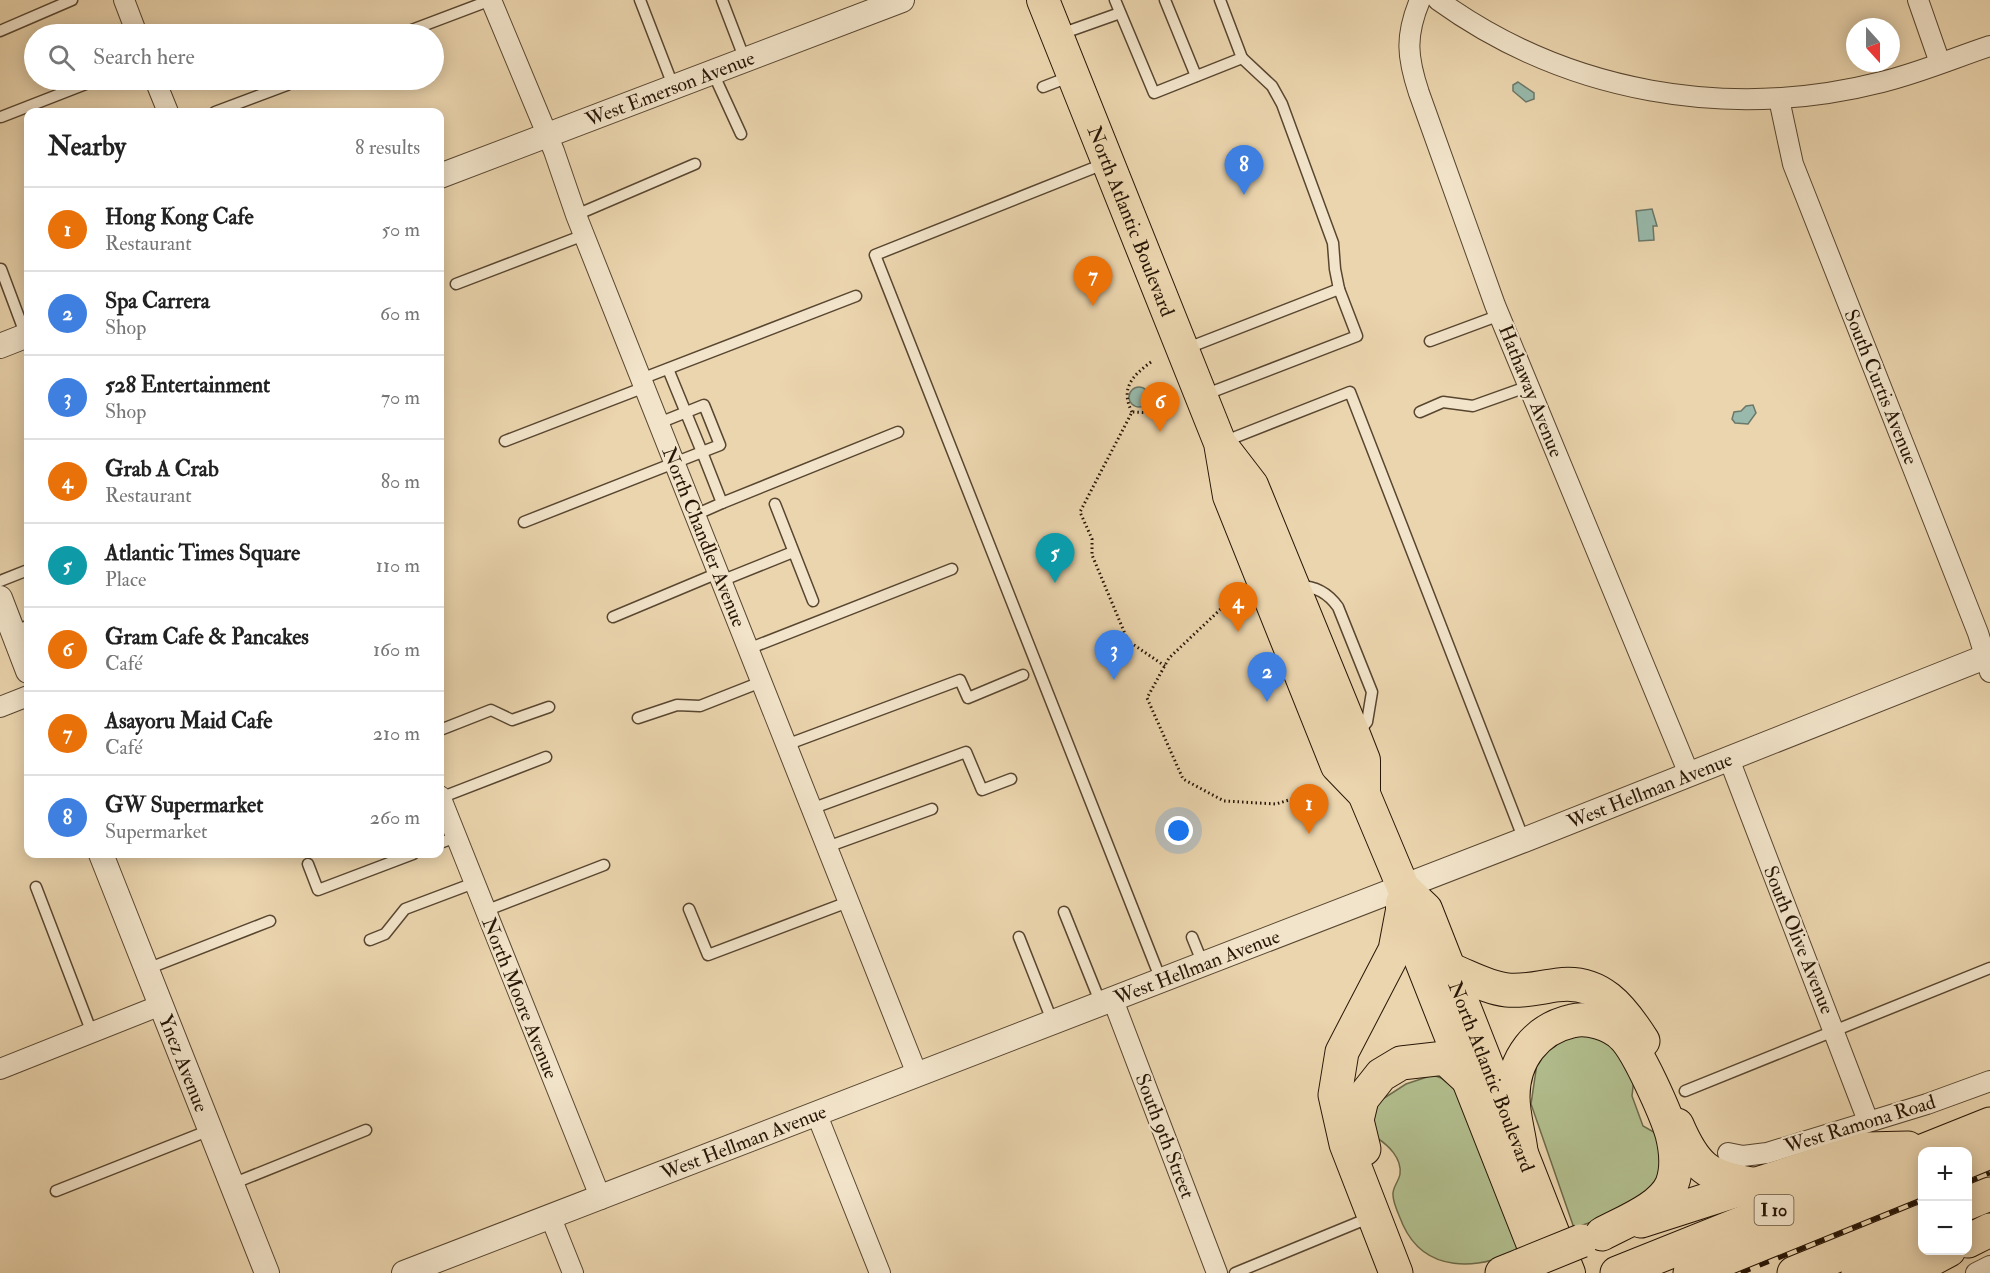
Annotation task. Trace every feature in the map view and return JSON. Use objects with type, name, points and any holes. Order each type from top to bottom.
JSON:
[{"type":"highway","points":[[1396,1273],[1346,1144],[1335,1095],[1342,1052],[1395,950],[1403,900]]},
{"type":"highway","points":[[1451,970],[1491,987],[1507,990],[1561,984],[1582,985],[1603,993],[1624,1012],[1644,1043],[1681,1135],[1696,1161],[1712,1175],[1752,1184]]},
{"type":"highway","points":[[1521,1151],[1513,1096],[1518,1070],[1533,1040],[1553,1025],[1579,1020],[1602,1023],[1623,1036],[1641,1063],[1672,1133],[1676,1164],[1671,1185],[1656,1203],[1592,1238],[1523,1270]]},
{"type":"highway","points":[[1420,1273],[1402,1249],[1365,1153],[1357,1120],[1362,1099],[1381,1075],[1401,1063],[1445,1058],[1470,1081]]},
{"type":"highway","name":"I 10","points":[[1931,1147],[1990,1124]]},
{"type":"highway","points":[[1592,1238],[1752,1184],[1866,1149],[1918,1147]]},
{"type":"highway","name":"I 10","points":[[1617,1273],[1918,1152]]},
{"type":"highway","points":[[1972,1159],[1990,1152]]},
{"type":"highway","points":[[1690,1273],[1918,1181]]},
{"type":"highway","points":[[1972,1201],[1990,1194]]},
{"type":"highway","points":[[1972,1227],[1990,1220]]},
{"type":"highway","points":[[1794,1273],[1918,1223]]},
{"type":"highway","points":[[1972,1239],[1990,1230]]},
{"type":"highway","points":[[1858,1273],[1918,1249]]},
{"type":"highway","points":[[1906,1273],[1941,1255]]},
{"type":"main road","name":"North Atlantic Boulevard","points":[[1043,0],[1220,443],[1229,496],[1337,766],[1364,794]]},
{"type":"main road","name":"North Atlantic Boulevard","points":[[1220,443],[1252,485],[1364,760],[1364,794],[1470,1081],[1523,1270]]},
{"type":"main road","name":"North Atlantic Boulevard","points":[[1403,900],[1426,909],[1569,1273]]},
{"type":"street","points":[[124,0],[133,24]]},
{"type":"street","name":"North Chandler Avenue","points":[[491,0],[547,136],[576,215],[917,1074]]},
{"type":"street","name":"West Emerson Avenue","points":[[444,175],[902,0]]},
{"type":"street","name":"Hathaway Avenue","points":[[1420,0],[1412,19],[1409,64],[1500,315],[1689,774]]},
{"type":"street","points":[[1438,0],[1516,48],[1572,72],[1631,88],[1673,96],[1722,100],[1779,99],[1823,94],[1883,82],[1990,46]]},
{"type":"street","points":[[1918,0],[1940,63]]},
{"type":"street","points":[[159,90],[166,108]]},
{"type":"street","name":"South Curtis Avenue","points":[[1779,99],[1793,164],[1988,661]]},
{"type":"street","points":[[0,346],[24,337]]},
{"type":"street","points":[[0,598],[21,628],[24,646]]},
{"type":"street","name":"West Hellman Avenue","points":[[404,1273],[601,1199],[1203,964],[1403,900],[1524,840],[1689,774],[1988,661]]},
{"type":"street","points":[[0,707],[24,698]]},
{"type":"street","name":"South Olive Avenue","points":[[1729,759],[1836,1031],[1868,1121]]},
{"type":"street","name":"North Moore Avenue","points":[[444,818],[448,840],[474,883],[601,1199]]},
{"type":"street","name":"Ynez Avenue","points":[[103,858],[267,1273]]},
{"type":"street","name":"South 9th Street","points":[[1107,1002],[1217,1273]]},
{"type":"street","points":[[0,1069],[161,1005]]},
{"type":"street","name":"West Ramona Road","points":[[1728,1153],[1743,1156],[1767,1153],[1990,1081]]},
{"type":"street","points":[[817,1115],[880,1273]]},
{"type":"street","points":[[551,1218],[573,1273]]},
{"type":"street","points":[[1977,1273],[1990,1266]]},
{"type":"lane","points":[[0,31],[72,0]]},
{"type":"lane","points":[[427,24],[491,0]]},
{"type":"lane","points":[[640,0],[674,88]]},
{"type":"lane","points":[[722,0],[746,60]]},
{"type":"lane","points":[[1115,0],[1154,93],[1242,58]]},
{"type":"lane","points":[[1165,0],[1196,76]]},
{"type":"lane","points":[[1200,396],[1357,336],[1339,289],[1335,269],[1334,243],[1282,105],[1272,86],[1242,58],[1220,0]]},
{"type":"lane","points":[[1057,36],[1120,13]]},
{"type":"lane","points":[[712,73],[741,134]]},
{"type":"lane","points":[[1043,87],[1072,76]]},
{"type":"lane","points":[[24,108],[70,90]]},
{"type":"lane","points":[[225,108],[272,90]]},
{"type":"lane","points":[[1,117],[24,108]]},
{"type":"lane","points":[[1107,162],[875,255],[1161,981]]},
{"type":"lane","points":[[576,215],[695,164]]},
{"type":"lane","points":[[456,284],[584,235]]},
{"type":"lane","points":[[1,269],[24,326]]},
{"type":"lane","points":[[1182,350],[1339,289]]},
{"type":"lane","points":[[505,441],[643,383],[668,369],[856,296]]},
{"type":"lane","points":[[1430,341],[1500,315]]},
{"type":"lane","points":[[668,369],[722,503]]},
{"type":"lane","points":[[1420,412],[1443,402],[1473,406],[1529,386]]},
{"type":"lane","points":[[1220,443],[1350,392],[1524,840]]},
{"type":"lane","points":[[524,522],[720,445],[704,405],[659,423]]},
{"type":"lane","points":[[695,514],[898,432]]},
{"type":"lane","points":[[775,504],[813,601]]},
{"type":"lane","points":[[613,616],[793,552]]},
{"type":"lane","points":[[748,649],[952,569]]},
{"type":"lane","points":[[0,581],[24,572]]},
{"type":"lane","points":[[786,746],[960,680],[968,698],[1023,675]]},
{"type":"lane","points":[[638,718],[677,705],[700,706],[761,682]]},
{"type":"lane","points":[[444,728],[491,710],[512,720],[549,707]]},
{"type":"lane","points":[[812,809],[966,752],[982,790],[1011,779]]},
{"type":"lane","points":[[444,795],[546,757]]},
{"type":"lane","points":[[827,848],[932,809]]},
{"type":"lane","points":[[308,864],[318,890],[402,858]]},
{"type":"lane","points":[[485,911],[604,865]]},
{"type":"lane","points":[[370,940],[385,934],[405,909],[474,883]]},
{"type":"lane","points":[[36,887],[92,1033]]},
{"type":"lane","points":[[689,909],[708,955],[848,902]]},
{"type":"lane","points":[[1064,912],[1107,1002]]},
{"type":"lane","points":[[147,969],[270,921]]},
{"type":"lane","points":[[1192,936],[1203,964]]},
{"type":"lane","points":[[1018,937],[1053,1023]]},
{"type":"lane","points":[[1685,1091],[1990,968]]},
{"type":"lane","points":[[56,1191],[211,1130]]},
{"type":"lane","points":[[232,1184],[366,1130]]},
{"type":"lane","points":[[1235,1273],[1359,1222]]},
{"type":"path","points":[[1132,412],[1126,400],[1128,384],[1136,373],[1151,362]]},
{"type":"path","points":[[1132,412],[1156,412],[1168,406]]},
{"type":"path","points":[[1132,412],[1080,512],[1092,539],[1092,555],[1128,641],[1165,666]]},
{"type":"path","points":[[1244,596],[1225,605],[1194,631],[1169,658],[1147,698],[1183,779],[1224,801],[1276,804],[1321,790]]},
{"type":"green space","points":[[1580,1035],[1597,1036],[1614,1047],[1634,1078],[1632,1096],[1643,1126],[1659,1135],[1663,1143],[1658,1183],[1609,1216],[1574,1228],[1531,1104],[1538,1057],[1557,1040]]},
{"type":"green space","points":[[1433,1075],[1441,1078],[1460,1093],[1521,1249],[1487,1261],[1470,1264],[1454,1263],[1438,1259],[1425,1252],[1413,1241],[1403,1225],[1393,1195],[1400,1174],[1399,1163],[1390,1148],[1377,1138],[1373,1122],[1378,1102],[1406,1084]]},
{"type":"shaded area","points":[[1518,82],[1534,93],[1534,99],[1526,102],[1513,91],[1513,85]]},
{"type":"shaded area","points":[[1652,209],[1657,226],[1653,226],[1654,240],[1639,241],[1636,211]]},
{"type":"shaded area","points":[[1135,387],[1143,387],[1149,393],[1149,401],[1143,407],[1135,407],[1129,401],[1129,393]]},
{"type":"shaded area","points":[[1753,405],[1756,413],[1748,424],[1735,423],[1732,419],[1734,412]]},
{"type":"railway","points":[[1972,1180],[1990,1173]]},
{"type":"railway","points":[[1741,1273],[1920,1201]]},
{"type":"place","name":"GW Supermarket","points":[[1244,195]]},
{"type":"place","name":"Asayoru Maid Cafe","points":[[1093,306]]},
{"type":"place","name":"Gram Cafe & Pancakes","points":[[1160,432]]},
{"type":"place","name":"Atlantic Times Square","points":[[1055,583]]},
{"type":"place","name":"Grab A Crab","points":[[1238,632]]},
{"type":"place","name":"528 Entertainment","points":[[1114,680]]},
{"type":"place","name":"Spa Carrera","points":[[1267,702]]},
{"type":"place","name":"Hong Kong Cafe","points":[[1309,834]]}]
